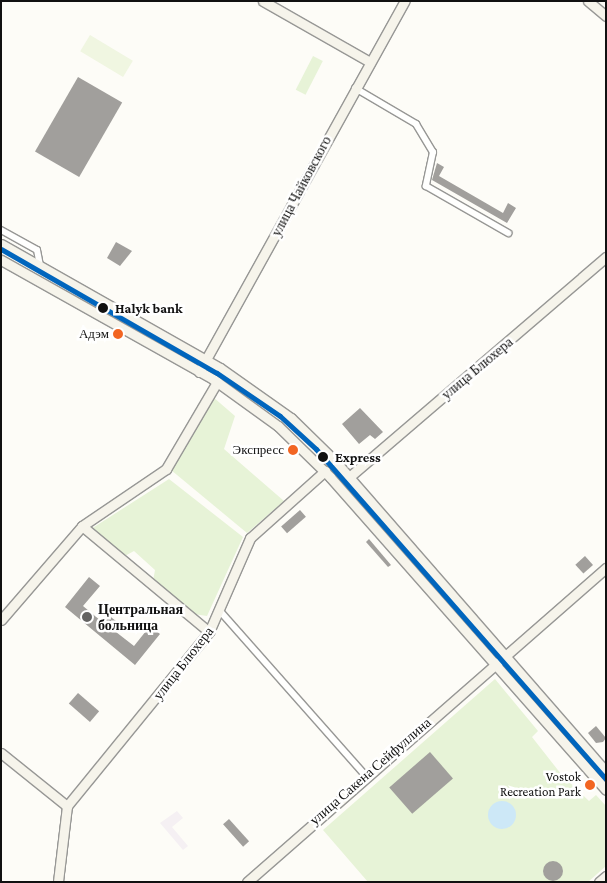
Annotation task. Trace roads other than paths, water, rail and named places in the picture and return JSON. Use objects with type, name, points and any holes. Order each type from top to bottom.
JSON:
[{"type":"street","points":[[263,1],[370,62]]},
{"type":"street","name":"улица Чайковского","points":[[199,372],[405,1]]},
{"type":"street","points":[[588,1],[606,16]]},
{"type":"street","points":[[355,88],[416,124],[433,152],[426,186],[508,233]]},
{"type":"street","points":[[1,230],[36,250],[40,266]]},
{"type":"street","points":[[1,244],[206,360],[257,391],[291,418],[348,478],[606,771]]},
{"type":"street","name":"улица Блюхера","points":[[348,478],[606,257]]},
{"type":"street","points":[[1,260],[217,382],[278,426],[325,471],[606,790]]},
{"type":"street","points":[[1,620],[82,526],[166,469],[217,382]]},
{"type":"street","name":"улица Блюхера","points":[[68,806],[209,632],[250,538],[325,471]]},
{"type":"street","points":[[82,526],[209,632]]},
{"type":"street","points":[[505,656],[606,568]]},
{"type":"street","points":[[219,610],[365,775]]},
{"type":"street","name":"улица Сакена Сейфуллина","points":[[247,882],[365,775],[505,656]]},
{"type":"street","points":[[1,753],[68,806],[58,882]]},
{"type":"street","points":[[599,882],[606,876]]},
{"type":"water","points":[[502,801],[512,805],[516,815],[512,825],[502,829],[492,825],[488,815],[492,805]]},
{"type":"place","name":"Halyk bank","points":[[103,308]]},
{"type":"place","name":"Адэм","points":[[118,334]]},
{"type":"place","name":"Экспресс","points":[[293,450]]},
{"type":"place","name":"Express","points":[[323,457]]},
{"type":"place","name":"Центральная больница","points":[[87,617]]},
{"type":"place","name":"Vostok Recreation Park","points":[[590,785]]}]
